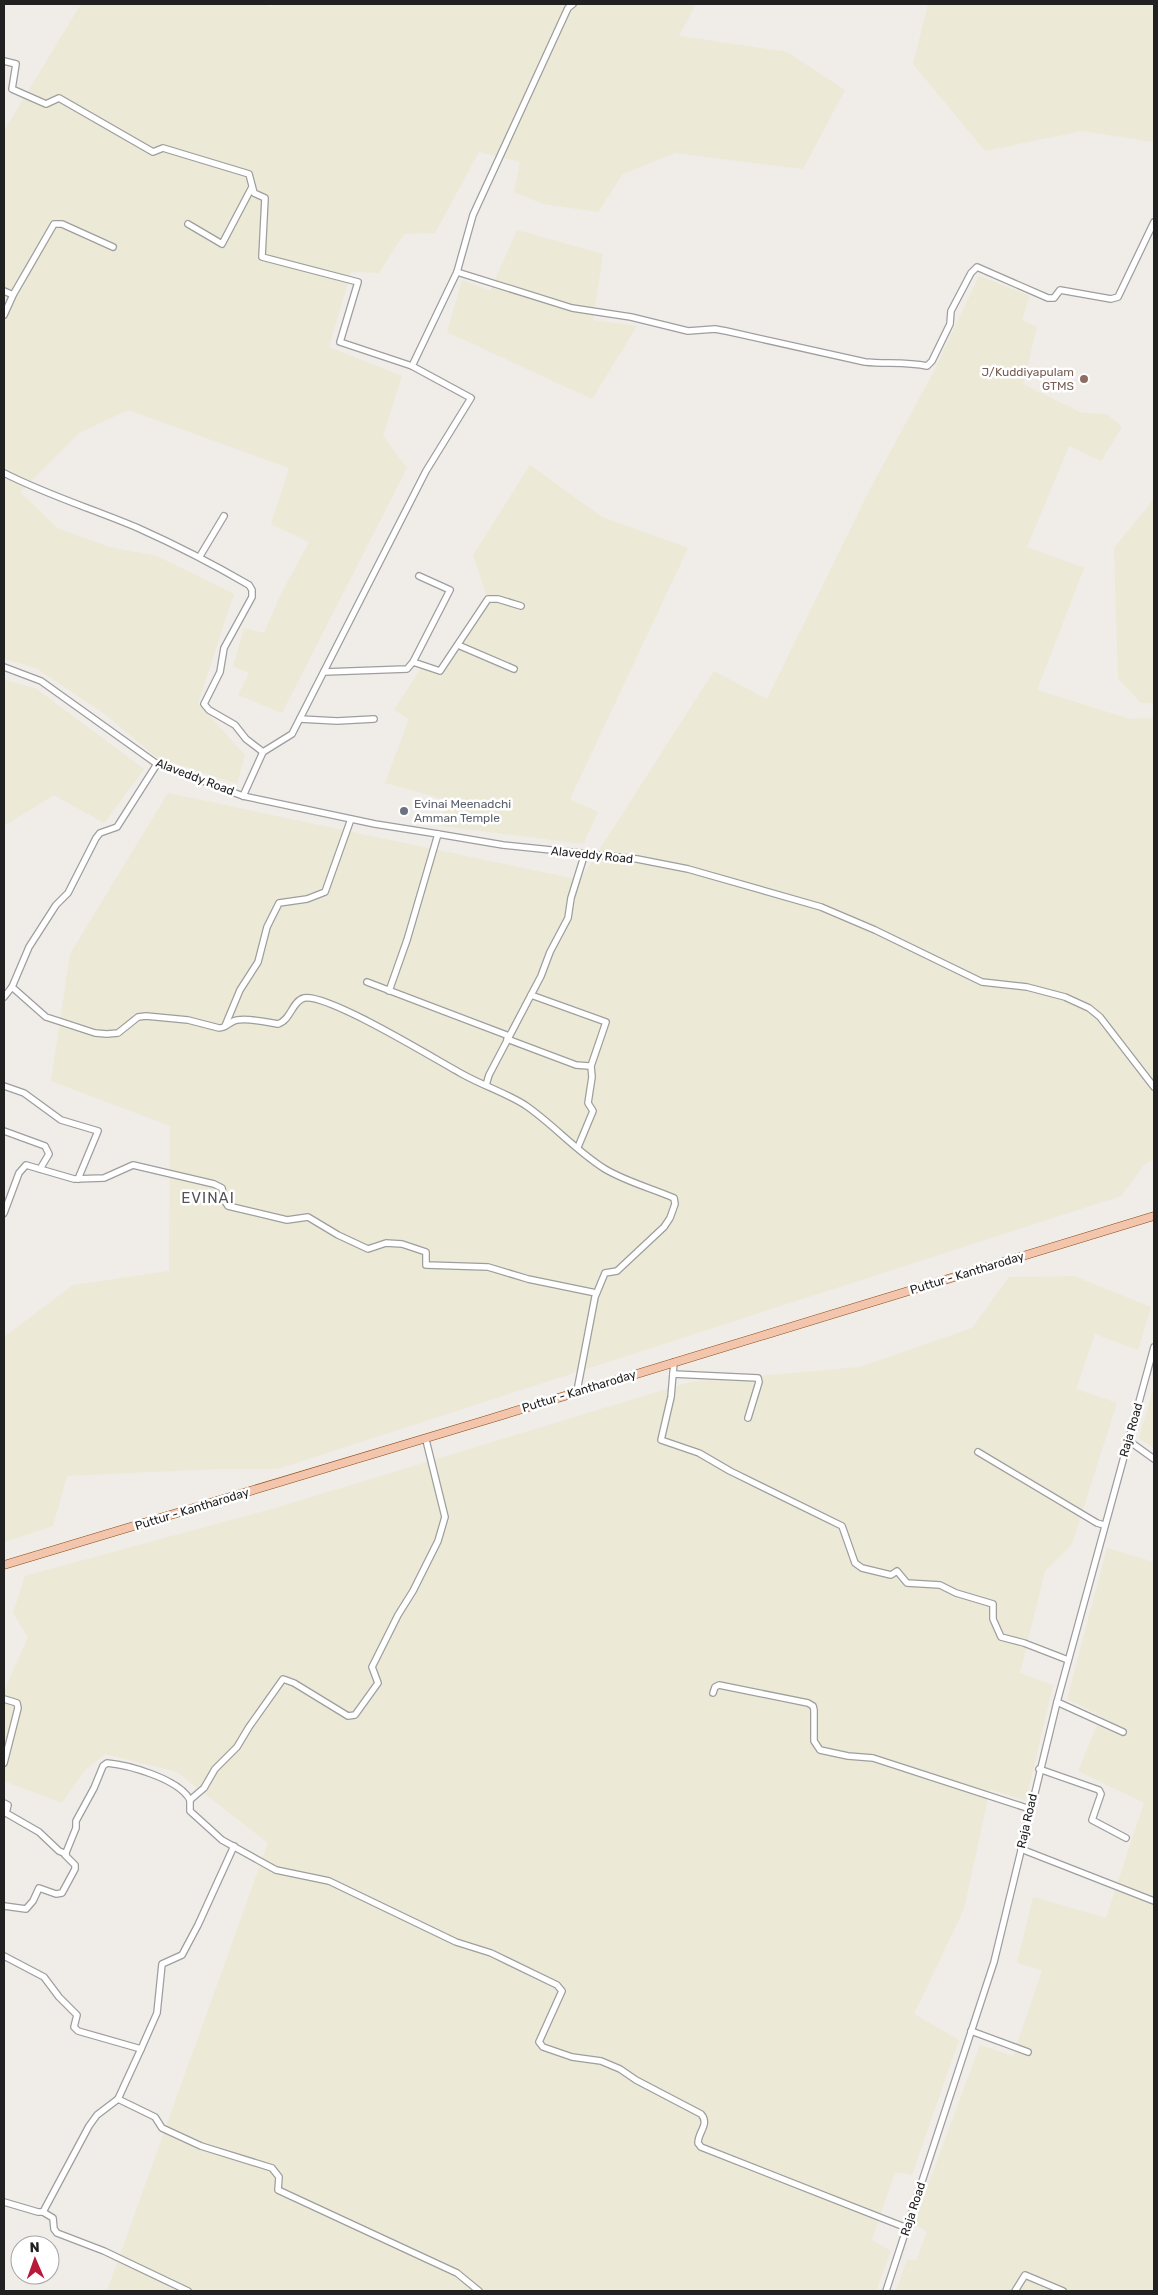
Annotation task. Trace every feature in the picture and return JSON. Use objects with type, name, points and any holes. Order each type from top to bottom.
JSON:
[{"type":"main road","name":"Puttur - Kantharoday","points":[[4,1565],[426,1440],[577,1391],[1154,1216]]},
{"type":"street","points":[[412,366],[457,272],[473,215],[568,8],[573,4]]},
{"type":"street","points":[[4,61],[16,64],[12,88],[46,104],[59,98],[153,152],[163,148],[249,174],[254,193],[265,198],[262,257],[358,282],[340,342],[412,366],[471,398],[426,471],[292,734],[262,752],[243,796]]},
{"type":"street","points":[[188,224],[222,244],[252,187]]},
{"type":"street","points":[[457,272],[586,311],[631,316],[688,331],[720,330],[864,362],[882,364],[907,362],[927,366],[932,361],[950,324],[952,311],[971,273],[977,268],[1048,298],[1054,298],[1060,290],[1111,299],[1118,297],[1154,222]]},
{"type":"street","points":[[4,315],[13,295],[54,224],[62,224],[112,248]]},
{"type":"street","points":[[4,291],[13,295]]},
{"type":"street","points":[[4,473],[32,487],[136,528],[200,556],[250,585],[252,597],[224,648],[220,672],[204,704],[209,710],[235,725],[246,739],[262,752]]},
{"type":"street","points":[[200,556],[224,516]]},
{"type":"street","points":[[324,672],[402,671],[414,662],[450,590],[419,576]]},
{"type":"street","points":[[414,662],[440,671],[488,599],[498,599],[521,606]]},
{"type":"street","points":[[458,645],[514,669]]},
{"type":"street","name":"Alaveddy Road","points":[[4,668],[40,681],[156,764],[243,796],[351,819],[503,845],[637,859],[688,869],[821,907],[875,930],[982,982],[1027,986],[1089,1008],[1100,1017],[1154,1087]]},
{"type":"street","points":[[300,719],[374,720]]},
{"type":"street","points":[[4,997],[12,986],[29,947],[56,905],[68,892],[96,838],[100,833],[117,827],[156,764]]},
{"type":"street","points":[[224,1028],[240,990],[258,962],[267,927],[279,903],[307,899],[325,892],[351,819]]},
{"type":"street","points":[[389,991],[407,940],[438,834]]},
{"type":"street","points":[[486,1085],[489,1075],[531,995],[568,918],[571,898],[585,853]]},
{"type":"street","points":[[367,982],[576,1065],[590,1066]]},
{"type":"street","points":[[12,986],[46,1017],[94,1033],[118,1033],[138,1017],[146,1016],[188,1020],[224,1028]]},
{"type":"street","points":[[531,995],[606,1022],[591,1066],[592,1077],[588,1103],[593,1111],[578,1147]]},
{"type":"street","points":[[224,1028],[233,1021],[240,1019],[278,1024],[284,1022],[298,1002],[305,998],[317,1000],[351,1013],[465,1076],[523,1104],[604,1168],[632,1183],[674,1198],[675,1204],[670,1218],[664,1227],[617,1271],[605,1272],[596,1293],[577,1391]]},
{"type":"street","points":[[4,1086],[24,1093],[61,1120],[98,1131],[78,1179]]},
{"type":"street","points":[[4,1131],[44,1146],[49,1154],[40,1169]]},
{"type":"street","points":[[4,1213],[19,1173],[26,1165],[78,1179],[104,1178],[133,1165],[214,1184],[222,1188],[224,1200],[228,1206],[288,1220],[308,1217],[368,1250],[386,1243],[402,1244],[426,1252],[426,1265],[488,1267],[528,1279],[596,1293]]},
{"type":"street","name":"Raja Road","points":[[886,2291],[994,1962],[1039,1769],[1154,1347]]},
{"type":"street","points":[[674,1362],[671,1397],[661,1440],[699,1453],[730,1471],[842,1526],[855,1563],[862,1568],[891,1575],[897,1571],[907,1584],[940,1585],[956,1593],[993,1604],[993,1619],[1001,1637],[1024,1643],[1068,1660]]},
{"type":"street","points":[[673,1374],[758,1378],[759,1382],[748,1418]]},
{"type":"street","points":[[1147,1374],[1154,1375]]},
{"type":"street","points":[[190,1800],[204,1788],[215,1769],[237,1747],[283,1679],[294,1683],[348,1716],[355,1715],[378,1684],[372,1667],[438,1541],[445,1516],[426,1440]]},
{"type":"street","points":[[1128,1441],[1154,1459]]},
{"type":"street","points":[[978,1452],[1097,1523],[1104,1525]]},
{"type":"street","points":[[713,1693],[715,1688],[719,1686],[808,1703],[813,1706],[814,1741],[820,1750],[848,1756],[873,1758],[1030,1809]]},
{"type":"street","points":[[4,1699],[17,1703],[18,1708],[4,1763]]},
{"type":"street","points":[[1057,1702],[1123,1732]]},
{"type":"street","points":[[66,1854],[76,1828],[76,1821],[94,1788],[103,1766],[107,1763],[169,1781],[180,1788],[190,1800],[190,1811],[222,1840],[276,1870],[329,1881],[456,1942],[491,1953],[557,1984],[562,1991],[539,2042],[543,2047],[572,2057],[601,2061],[701,2114],[705,2118],[705,2125],[698,2143],[701,2147],[906,2228]]},
{"type":"street","points":[[1039,1769],[1099,1790],[1101,1794],[1092,1820],[1126,1838]]},
{"type":"street","points":[[4,1803],[8,1805],[6,1813],[39,1832],[59,1851],[66,1854],[66,1857],[75,1865],[75,1869],[62,1893],[56,1894],[39,1888],[33,1901],[26,1909],[4,1906]]},
{"type":"street","points":[[43,2212],[88,2126],[97,2115],[118,2099],[157,2013],[162,1964],[182,1955],[198,1925],[234,1846]]},
{"type":"street","points":[[1021,1849],[1154,1901]]},
{"type":"street","points":[[4,1956],[44,1977],[59,1997],[75,2011],[77,2015],[74,2027],[78,2031],[141,2049]]},
{"type":"street","points":[[971,2032],[1028,2052]]},
{"type":"street","points":[[118,2099],[155,2118],[162,2128],[201,2146],[272,2168],[279,2177],[278,2190],[457,2273],[480,2291]]},
{"type":"street","points":[[4,2202],[43,2212],[53,2218],[54,2229],[57,2233],[104,2251],[188,2291]]},
{"type":"street","points":[[1015,2291],[1025,2275],[1063,2291]]},
{"type":"shaded area","points":[[81,4],[262,4],[272,7],[274,4],[696,4],[679,36],[787,52],[845,90],[803,169],[675,153],[623,174],[598,212],[543,204],[514,192],[520,162],[479,152],[435,233],[404,234],[379,273],[351,272],[329,347],[402,376],[383,436],[407,468],[282,713],[238,695],[249,673],[233,666],[244,628],[264,633],[279,598],[309,542],[271,524],[289,468],[128,410],[79,433],[20,492],[57,528],[109,547],[157,556],[234,594],[198,703],[245,755],[237,784],[156,757],[105,714],[36,668],[4,659],[4,131]]},
{"type":"shaded area","points":[[928,4],[1154,4],[1154,142],[1082,131],[985,151],[913,64]]},
{"type":"shaded area","points":[[517,230],[603,254],[593,320],[637,326],[592,399],[447,332],[462,280],[490,291]]},
{"type":"shaded area","points":[[979,276],[1030,296],[1022,320],[1037,327],[1023,384],[1082,413],[1107,414],[1122,427],[1101,461],[1069,446],[1027,547],[1084,568],[1037,690],[1130,719],[1154,718],[1154,1159],[1145,1164],[1121,1196],[277,1469],[216,1469],[67,1476],[53,1526],[4,1542],[4,1337],[73,1285],[169,1271],[170,1126],[51,1081],[70,954],[168,793],[580,880],[714,671],[767,699],[869,491],[933,373]]},
{"type":"shaded area","points":[[530,465],[602,517],[688,548],[570,799],[598,812],[583,844],[441,826],[447,800],[385,783],[409,719],[394,710],[422,667],[443,673],[486,594],[473,555]]},
{"type":"shaded area","points":[[1154,499],[1154,703],[1141,703],[1118,678],[1114,548]]},
{"type":"shaded area","points":[[4,680],[35,688],[144,769],[104,823],[54,795],[4,826]]},
{"type":"shaded area","points":[[1074,1276],[1151,1307],[1138,1350],[1095,1334],[1076,1389],[1117,1403],[1072,1544],[1045,1571],[1020,1673],[1053,1685],[1026,1801],[990,1789],[964,1909],[914,2014],[959,2040],[912,2175],[895,2172],[872,2240],[891,2251],[876,2291],[107,2291],[268,1843],[177,1772],[105,1754],[85,1770],[62,1803],[4,1781],[4,1691],[28,1637],[13,1613],[25,1576],[275,1508],[690,1382],[860,1367],[972,1328],[1009,1277]]},
{"type":"shaded area","points":[[1154,1386],[1154,1448],[1139,1438]]},
{"type":"shaded area","points":[[1107,1548],[1154,1562],[1154,2291],[896,2291],[907,2259],[916,2261],[927,2232],[914,2223],[980,2045],[1013,2056],[1042,1970],[1017,1963],[1033,1897],[1106,1918],[1144,1803],[1078,1771],[1101,1716],[1067,1699]]},
{"type":"place","name":"J/Kuddiyapulam GTMS","points":[[1084,379]]},
{"type":"place","name":"Evinai Meenadchi Amman Temple","points":[[404,811]]},
{"type":"district","name":"EVINAI","points":[[208,1198]]}]
